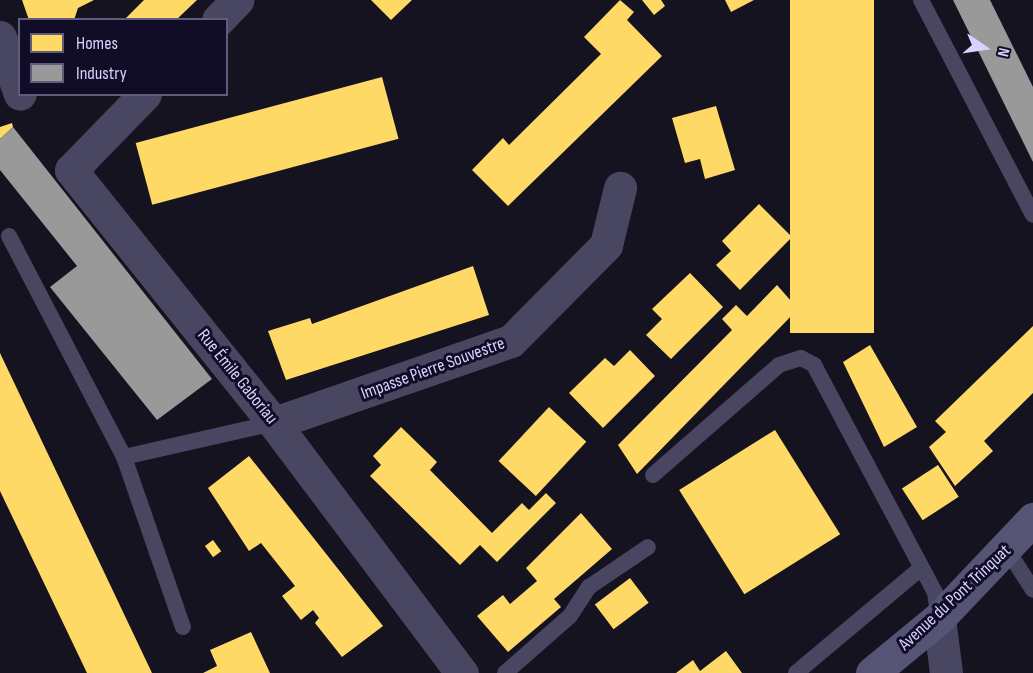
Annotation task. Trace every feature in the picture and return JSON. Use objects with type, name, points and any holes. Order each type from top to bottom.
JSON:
[{"type":"street","points":[[220,18],[237,0]]},
{"type":"street","points":[[0,37],[18,89]]},
{"type":"street","name":"Rue Émile Gaboriau","points":[[143,96],[71,170],[274,423],[462,673]]},
{"type":"street","name":"Impasse Pierre Souvestre","points":[[274,423],[512,341],[606,245],[620,188]]},
{"type":"street","name":"Avenue du Pont Trinquat","points":[[872,673],[939,618],[1008,551],[1033,519]]},
{"type":"street","points":[[939,618],[946,673]]},
{"type":"lane","points":[[921,0],[1033,215]]},
{"type":"lane","points":[[9,236],[124,457],[183,627]]},
{"type":"lane","points":[[653,475],[779,365],[801,358],[814,365],[920,569],[935,593],[939,618]]},
{"type":"lane","points":[[124,457],[274,423]]},
{"type":"lane","points":[[505,673],[570,616],[589,587],[648,547]]},
{"type":"lane","points":[[1008,551],[1033,590]]},
{"type":"lane","points":[[796,673],[920,569]]},
{"type":"building: Homes","points":[[22,0],[94,0],[78,8],[75,18],[28,18]]},
{"type":"building: Homes","points":[[144,0],[197,0],[178,18],[126,18]]},
{"type":"building: Homes","points":[[371,0],[412,0],[391,20]]},
{"type":"building: Homes","points":[[620,0],[634,12],[627,20],[662,56],[508,206],[472,170],[503,138],[509,145],[601,54],[584,37]]},
{"type":"building: Homes","points":[[642,0],[661,0],[665,6],[654,15]]},
{"type":"building: Homes","points":[[725,0],[754,0],[731,12]]},
{"type":"building: Homes","points":[[790,0],[874,0],[874,333],[790,333]]},
{"type":"building: Homes","points":[[382,77],[399,139],[152,205],[136,143]]},
{"type":"building: Homes","points":[[716,106],[735,170],[705,179],[700,159],[685,163],[672,118]]},
{"type":"building: Homes","points":[[12,123],[13,127],[0,139],[0,127]]},
{"type":"building: Homes","points":[[759,204],[792,237],[740,290],[716,265],[731,251],[722,241]]},
{"type":"building: Homes","points":[[473,266],[489,315],[286,380],[268,331],[310,318],[312,324]]},
{"type":"building: Homes","points":[[690,273],[723,307],[671,359],[646,335],[662,319],[652,309]]},
{"type":"building: Homes","points":[[777,285],[798,309],[637,474],[618,445],[732,330],[722,319],[736,305],[747,316]]},
{"type":"building: Homes","points":[[1033,326],[1033,393],[984,441],[993,451],[955,486],[929,447],[946,432],[935,421]]},
{"type":"building: Homes","points":[[870,345],[917,427],[884,447],[843,362]]},
{"type":"building: Homes","points":[[630,350],[655,376],[603,428],[569,393],[605,358],[614,366]]},
{"type":"building: Homes","points":[[0,353],[152,673],[87,673],[0,491]]},
{"type":"building: Homes","points":[[549,407],[586,442],[536,496],[499,461]]},
{"type":"building: Homes","points":[[401,427],[437,462],[430,470],[492,533],[522,503],[529,510],[546,493],[556,503],[497,562],[480,545],[460,565],[370,476],[381,465],[373,456]]},
{"type":"building: Homes","points":[[775,430],[840,534],[744,594],[679,490]]},
{"type":"building: Homes","points":[[249,456],[383,626],[342,657],[315,623],[319,618],[313,610],[301,620],[282,596],[295,586],[261,543],[249,551],[208,488]]},
{"type":"building: Homes","points":[[938,465],[959,497],[923,520],[902,488]]},
{"type":"building: Homes","points":[[581,513],[612,549],[554,599],[561,607],[508,652],[477,616],[503,595],[510,604],[537,581],[526,568]]},
{"type":"building: Homes","points":[[213,540],[221,551],[213,557],[205,546]]},
{"type":"building: Homes","points":[[630,578],[649,603],[614,629],[595,604]]},
{"type":"building: Homes","points":[[251,632],[270,673],[203,673],[217,666],[210,650]]},
{"type":"building: Homes","points":[[726,651],[742,673],[676,673],[693,660],[700,671]]},
{"type":"building: Industry","points":[[953,0],[990,0],[1033,87],[1033,162]]},
{"type":"building: Industry","points":[[13,127],[212,379],[157,420],[50,287],[77,266],[0,170],[0,139]]}]
